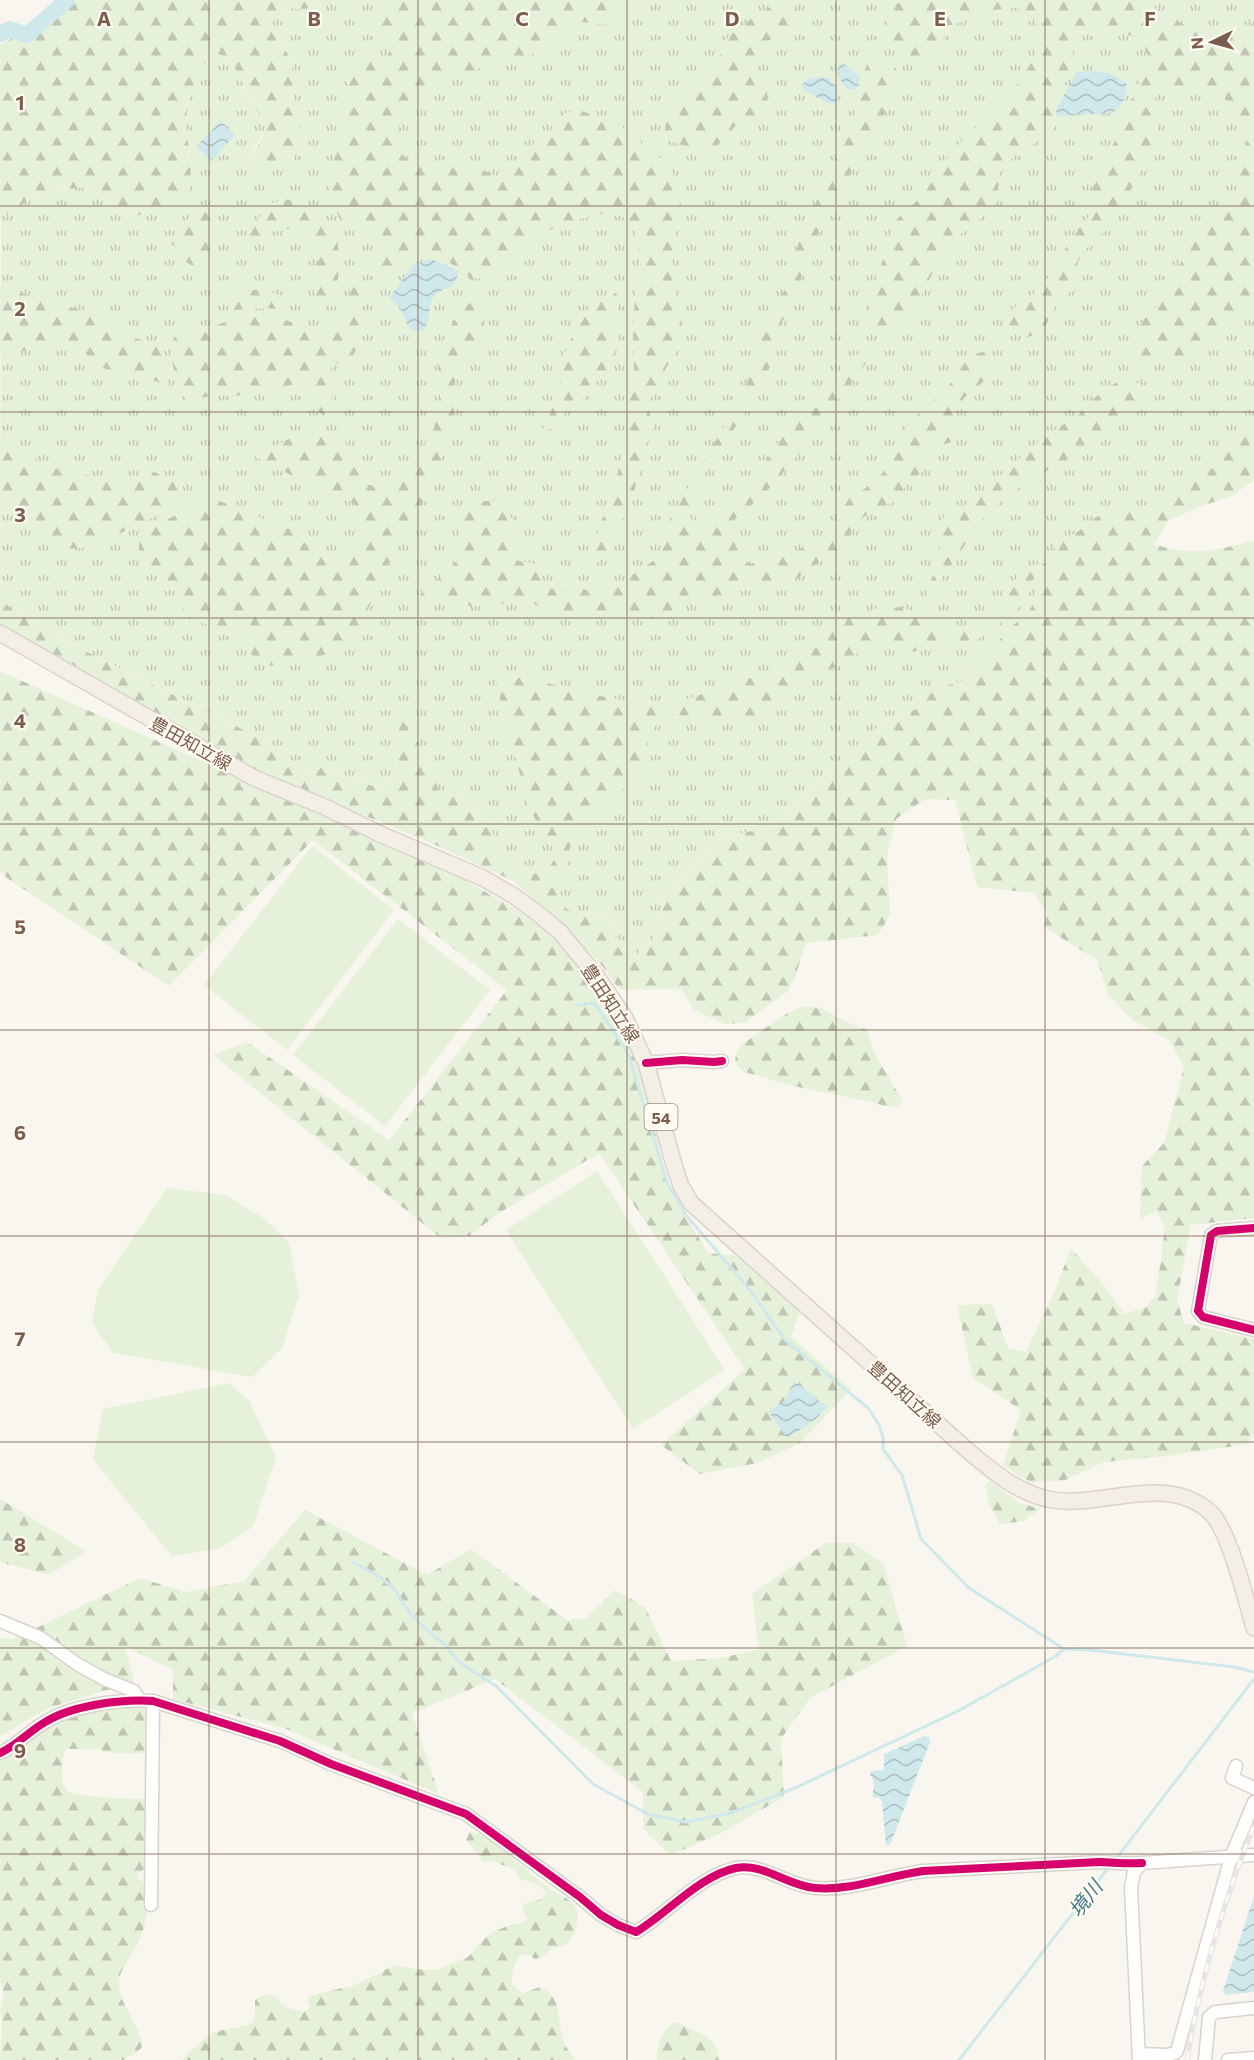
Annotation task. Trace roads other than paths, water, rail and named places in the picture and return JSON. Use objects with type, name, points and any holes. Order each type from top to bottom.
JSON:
[{"type":"main road","name":"豊田知立線","points":[[0,633],[254,778],[483,878],[514,896],[560,932],[598,978],[625,1018],[646,1063],[681,1186],[691,1203],[966,1449],[1015,1486],[1042,1497],[1066,1501],[1167,1492],[1189,1498],[1212,1514],[1224,1533],[1254,1628]]},
{"type":"street","points":[[646,1063],[682,1060],[722,1061]]},
{"type":"street","points":[[1254,1228],[1217,1231],[1211,1235],[1197,1311],[1203,1317],[1254,1330]]},
{"type":"street","points":[[0,1621],[41,1638],[83,1668],[134,1691],[139,1700]]},
{"type":"street","points":[[0,1753],[12,1747],[45,1721],[70,1709],[139,1700],[153,1701],[280,1741],[331,1764],[466,1814],[580,1897],[601,1915],[636,1932],[721,1873],[748,1867],[768,1872],[799,1886],[817,1888],[856,1885],[923,1871],[1106,1862],[1131,1864],[1254,1855]]},
{"type":"street","points":[[151,1905],[153,1701]]},
{"type":"street","points":[[1236,1766],[1232,1778],[1254,1788]]},
{"type":"street","points":[[1142,1863],[1134,1872],[1131,1887],[1139,2057],[1172,2055],[1177,2051],[1231,1857],[1254,1802]]},
{"type":"street","points":[[1204,2060],[1209,2017],[1215,2012],[1254,2008]]},
{"type":"street","points":[[1228,2060],[1254,2058]]},
{"type":"water","points":[[844,64],[860,76],[859,85],[855,89],[847,90],[837,74],[840,65]]},
{"type":"water","points":[[1077,72],[1108,73],[1126,82],[1126,95],[1119,107],[1113,113],[1057,116],[1056,110]]},
{"type":"water","points":[[811,78],[828,78],[837,87],[838,98],[835,103],[827,103],[803,90],[802,84]]},
{"type":"water","points":[[221,121],[235,135],[211,161],[196,147]]},
{"type":"water","points":[[431,259],[458,272],[453,286],[434,296],[426,327],[422,331],[416,331],[409,327],[402,311],[390,297],[413,265]]},
{"type":"water","points":[[794,1381],[827,1407],[815,1420],[787,1438],[769,1412],[784,1401]]},
{"type":"water","points":[[924,1736],[929,1737],[930,1742],[890,1845],[886,1845],[882,1801],[878,1797],[873,1798],[874,1783],[870,1775],[871,1771],[884,1770],[884,1754]]},
{"type":"water","points":[[1254,1896],[1254,1992],[1226,1995],[1223,1991]]},
{"type":"waterway","points":[[0,34],[10,29],[27,35],[67,0]]},
{"type":"waterway","points":[[578,1005],[591,1003],[596,1005],[625,1049],[668,1185],[686,1215],[750,1290],[785,1340],[868,1408],[879,1425],[883,1437],[883,1449],[902,1475],[921,1539],[969,1588],[1064,1649],[1234,1667],[1254,1672]]},
{"type":"waterway","points":[[353,1562],[393,1587],[419,1623],[445,1645],[460,1663],[496,1686],[593,1784],[648,1814],[686,1822],[731,1813],[795,1788],[960,1710],[1056,1656],[1064,1649]]},
{"type":"waterway","name":"境川","points":[[1115,1860],[1254,1679]]},
{"type":"waterway","name":"境川","points":[[959,2060],[1109,1867]]},
{"type":"railway","points":[[1187,2060],[1214,1941],[1254,1825]]}]
